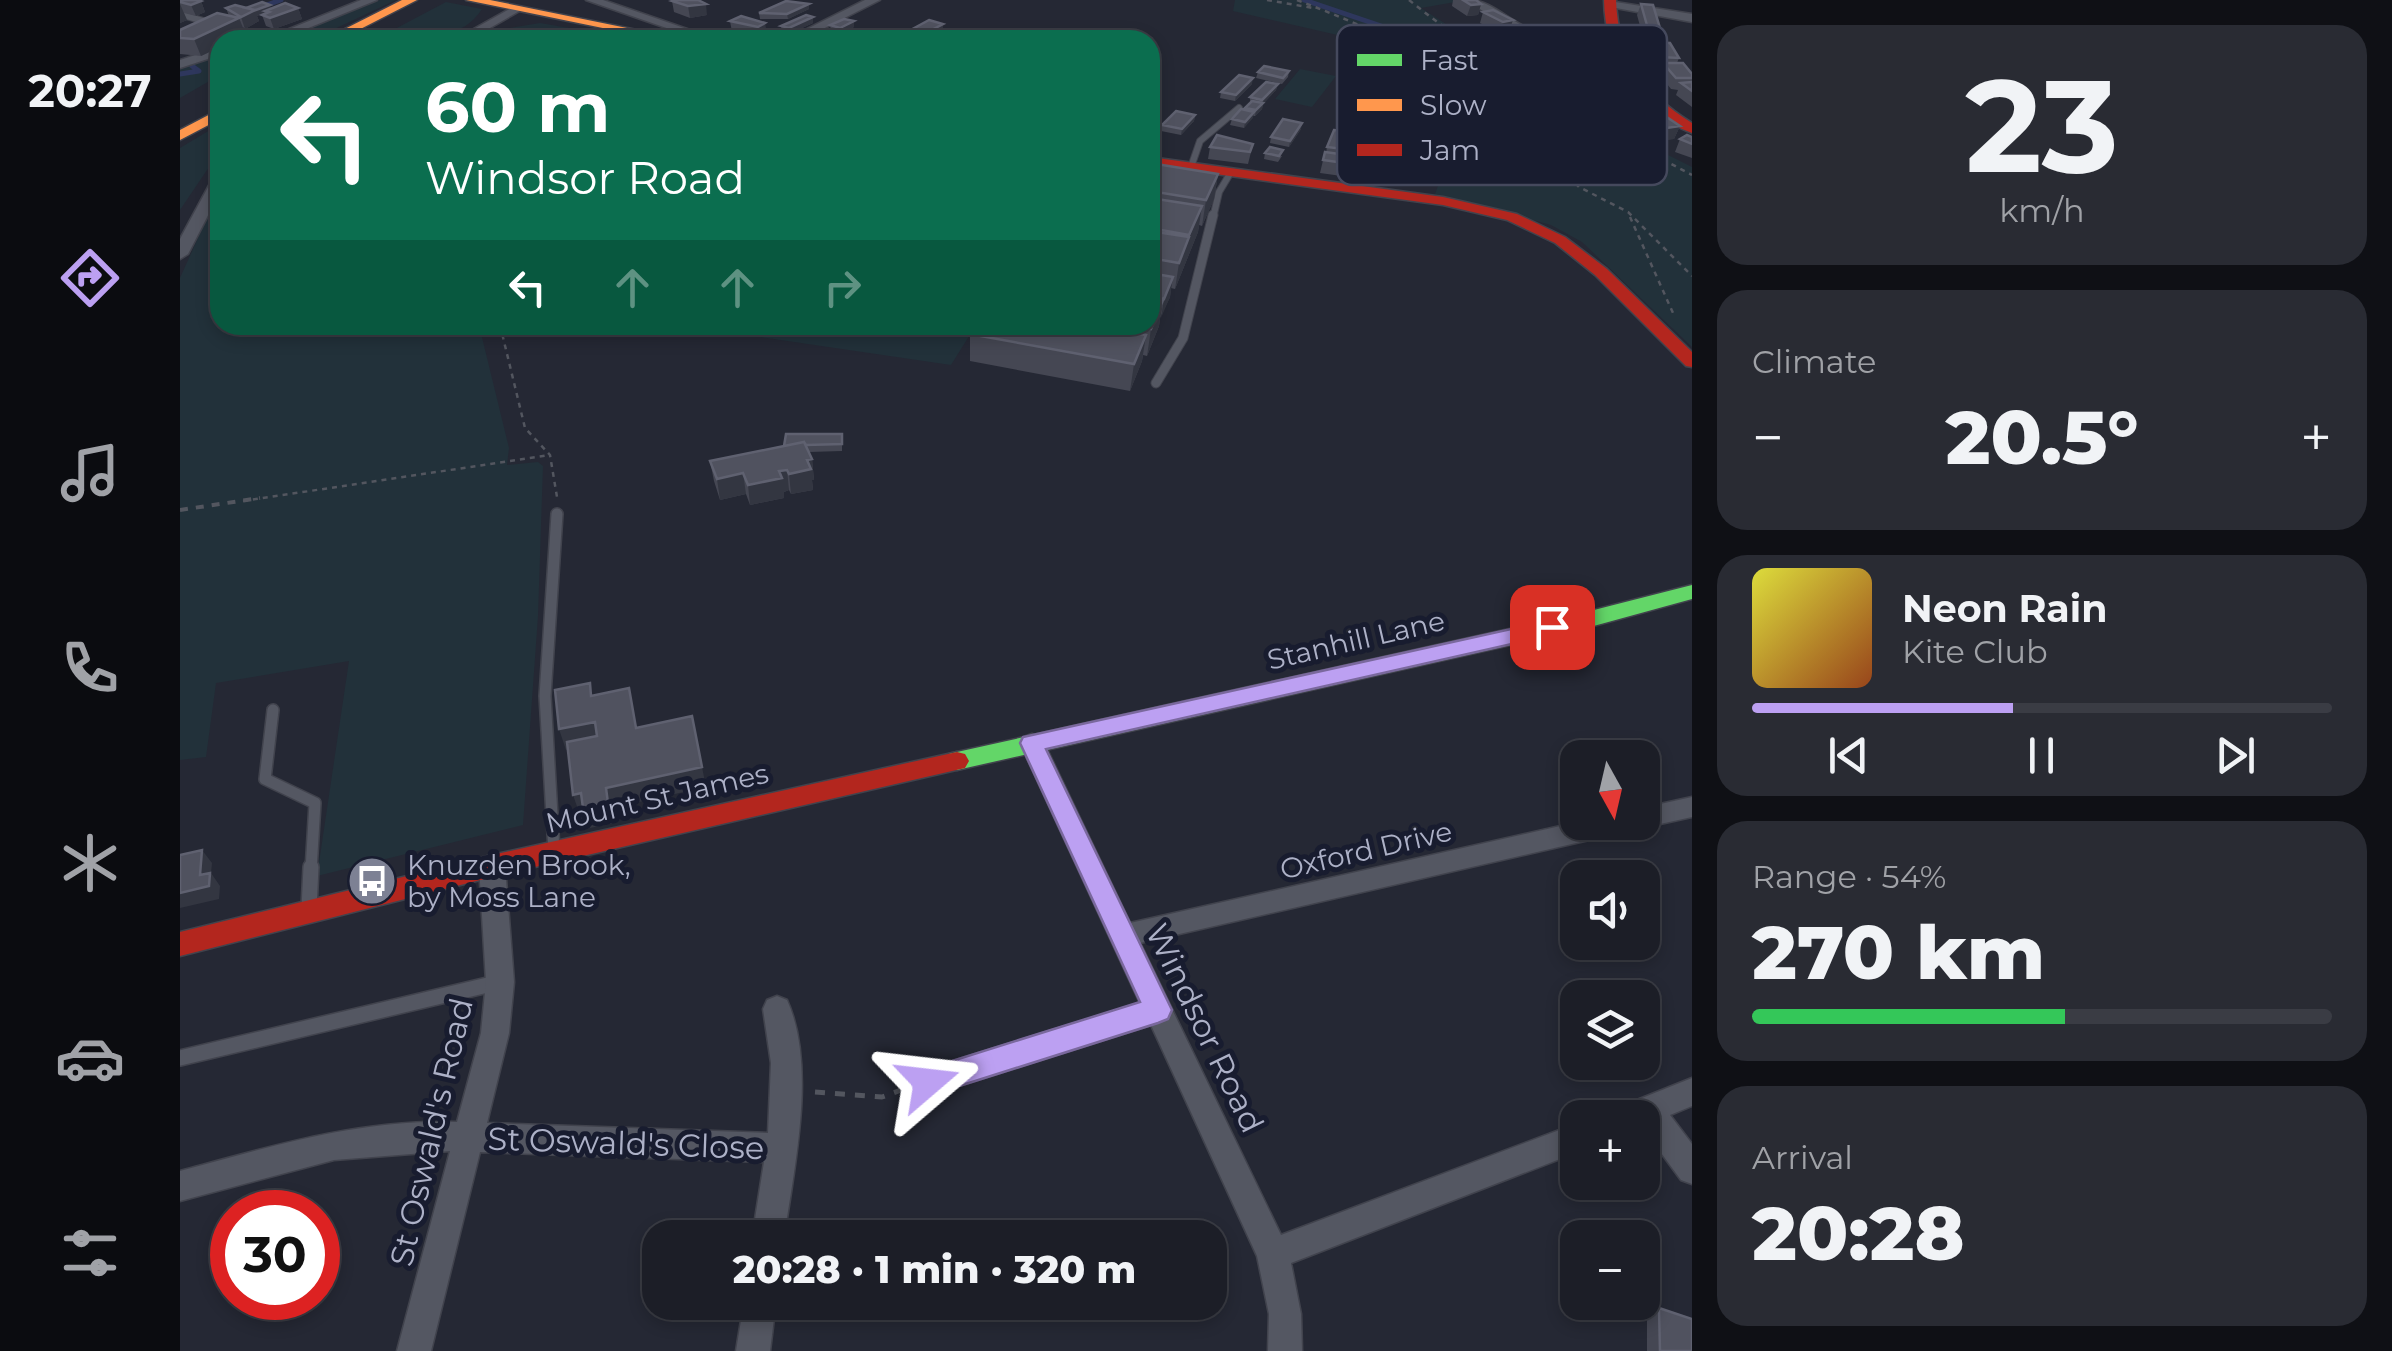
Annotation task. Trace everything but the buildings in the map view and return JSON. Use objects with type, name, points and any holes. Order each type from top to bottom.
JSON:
[{"type":"main road","points":[[350,30],[412,0]]},
{"type":"main road","points":[[375,30],[436,0]]},
{"type":"main road","points":[[474,0],[630,30]]},
{"type":"main road","points":[[180,120],[210,103]]},
{"type":"main road","points":[[1667,115],[1692,129]]},
{"type":"main road","points":[[180,136],[210,118]]},
{"type":"main road","points":[[1160,162],[1444,201],[1512,216],[1548,232],[1572,249],[1692,362]]},
{"type":"main road","name":"Stanhill Lane","points":[[1032,743],[1590,619],[1692,592]]},
{"type":"main road","name":"Mount St James","points":[[180,944],[492,866],[1032,743]]},
{"type":"street","points":[[294,30],[371,0]]},
{"type":"street","points":[[811,30],[874,0]]},
{"type":"street","points":[[1475,0],[1515,25]]},
{"type":"street","points":[[569,18],[596,1],[683,30]]},
{"type":"street","points":[[1609,2],[1692,18]]},
{"type":"street","points":[[478,30],[517,8]]},
{"type":"street","points":[[180,64],[210,55]]},
{"type":"street","points":[[180,254],[210,197]]},
{"type":"street","name":"Windsor Road","points":[[1032,743],[1273,1254],[1286,1314],[1285,1351]]},
{"type":"street","points":[[1660,814],[1692,807]]},
{"type":"street","name":"Oxford Drive","points":[[1122,936],[1560,837]]},
{"type":"street","name":"St Oswald's Road","points":[[414,1351],[495,1033],[500,982],[492,866]]},
{"type":"street","name":"St Oswald's Close","points":[[770,1220],[780,1148],[785,1035],[777,1008]]},
{"type":"street","points":[[928,1082],[983,1076],[1158,1010]]},
{"type":"street","points":[[1660,1105],[1692,1092]]},
{"type":"street","name":"St Oswald's Close","points":[[180,1186],[334,1145],[425,1136],[780,1148]]},
{"type":"street","points":[[1660,1137],[1692,1169]]},
{"type":"street","points":[[1273,1254],[1560,1143]]},
{"type":"street","points":[[753,1351],[757,1320]]},
{"type":"lane","points":[[180,14],[239,30]]},
{"type":"lane","points":[[1191,166],[1200,141],[1214,134],[1239,108]]},
{"type":"lane","points":[[1156,383],[1183,338],[1219,192],[1232,172]]},
{"type":"lane","points":[[554,852],[546,696],[557,514]]},
{"type":"lane","points":[[273,710],[265,779],[272,787],[302,793],[314,803],[308,912]]},
{"type":"lane","points":[[180,1058],[500,982]]},
{"type":"path","points":[[1267,0],[1323,10]]},
{"type":"path","points":[[1297,0],[1357,25]]},
{"type":"path","points":[[1409,0],[1440,25]]},
{"type":"path","points":[[1667,162],[1692,175]]},
{"type":"path","points":[[1578,185],[1628,212],[1692,276]]},
{"type":"path","points":[[1628,212],[1682,333],[1667,336]]},
{"type":"path","points":[[502,335],[525,428],[550,455],[557,479],[557,514]]},
{"type":"path","points":[[180,510],[550,455]]},
{"type":"path","points":[[783,1090],[882,1097],[928,1082]]},
{"type":"shaded area","points":[[380,0],[396,0],[332,30],[303,30]]},
{"type":"shaded area","points":[[1235,0],[1467,0],[1421,8],[1447,25],[1337,25],[1337,35],[1233,11]]},
{"type":"shaded area","points":[[446,2],[482,9],[458,30],[393,30]]},
{"type":"shaded area","points":[[540,23],[581,30],[502,30]]},
{"type":"shaded area","points":[[210,57],[210,81],[180,98],[180,66]]},
{"type":"shaded area","points":[[1300,69],[1336,76],[1312,107],[1275,99]]},
{"type":"shaded area","points":[[210,130],[210,167],[180,210],[180,148]]},
{"type":"shaded area","points":[[1667,154],[1692,167],[1692,347],[1582,242],[1551,225],[1435,194],[1438,185],[1667,185]]},
{"type":"shaded area","points":[[210,211],[210,335],[481,335],[509,448],[507,465],[538,462],[543,466],[538,616],[523,825],[317,876],[349,661],[216,683],[206,757],[180,760],[180,278]]},
{"type":"shaded area","points":[[746,335],[970,335],[951,365]]},
{"type":"waterway","points":[[261,7],[281,0]]},
{"type":"waterway","points":[[1304,0],[1378,25]]},
{"type":"waterway","points":[[180,74],[199,71],[192,66]]},
{"type":"traffic: fast","points":[[957,761],[1590,619],[1692,592]]},
{"type":"traffic: slow","points":[[350,30],[411,0]]},
{"type":"traffic: slow","points":[[472,0],[628,30]]},
{"type":"traffic: slow","points":[[180,136],[210,119]]},
{"type":"traffic: jam","points":[[1610,0],[1611,25]]},
{"type":"traffic: jam","points":[[1667,112],[1692,129]]},
{"type":"traffic: jam","points":[[1160,162],[1443,201],[1512,217],[1560,240],[1601,272],[1692,362]]},
{"type":"traffic: jam","points":[[180,944],[492,866],[957,761]]},
{"type":"place","name":"Knuzden Brook, by Moss Lane","points":[[372,881]]},
{"type":"route","points":[[928,1082],[1158,1010],[1032,743],[1552,627]]}]
